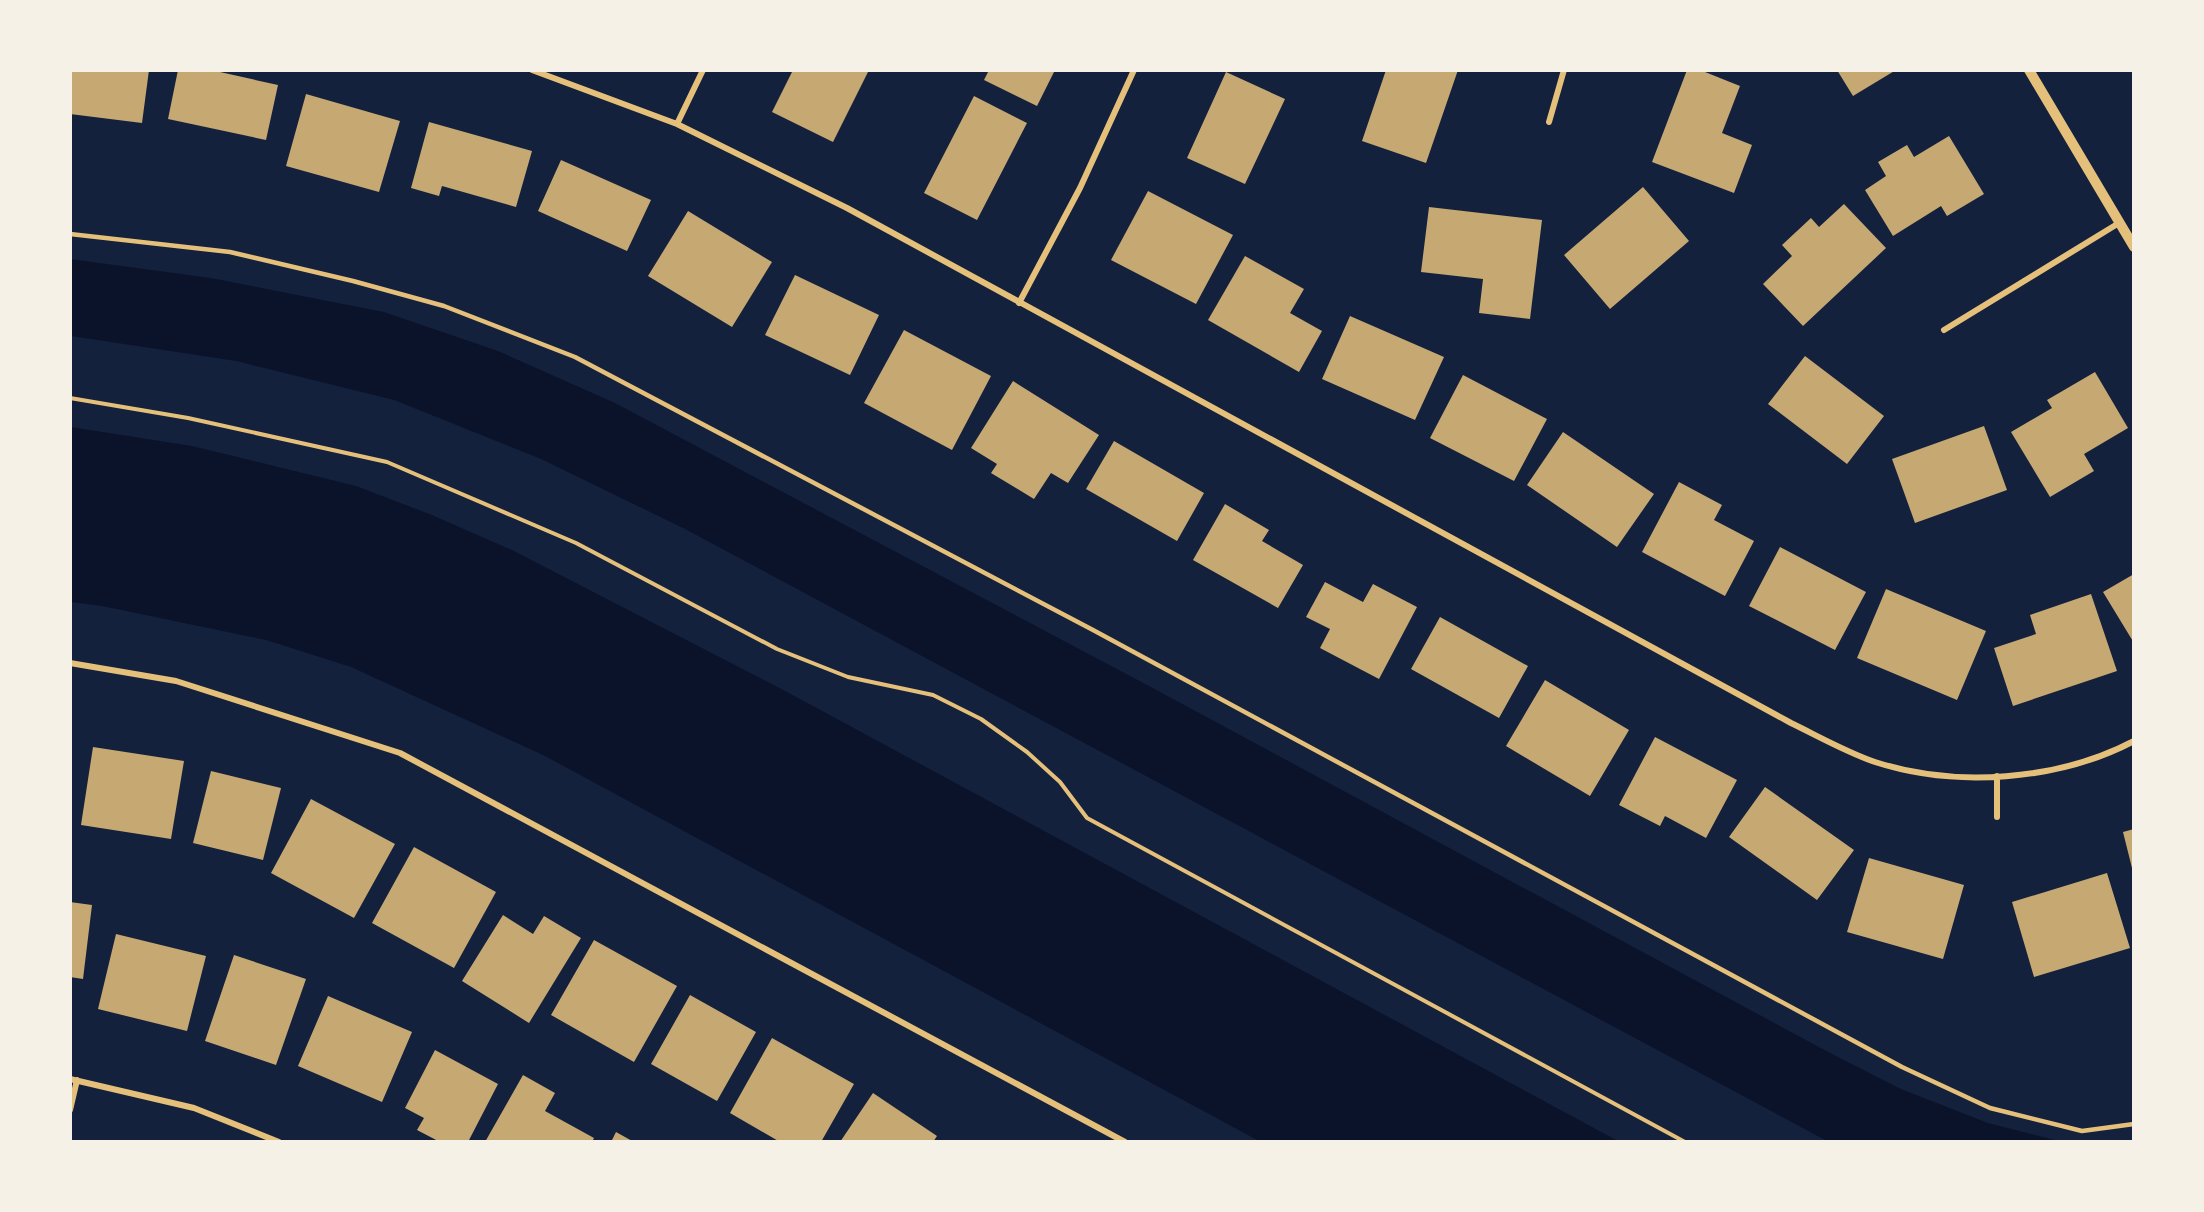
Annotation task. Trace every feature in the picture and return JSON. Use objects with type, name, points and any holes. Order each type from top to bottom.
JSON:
[{"type":"street","points":[[532,70],[677,124],[847,208],[1791,723],[1874,761],[1930,775],[1997,776],[2049,770],[2117,750],[2133,741]]},
{"type":"street","points":[[677,124],[703,70]]},
{"type":"street","points":[[1019,303],[1080,188],[1134,70]]},
{"type":"street","points":[[1549,122],[1564,70]]},
{"type":"street","points":[[2029,70],[2133,247]]},
{"type":"street","points":[[1944,330],[2119,223]]},
{"type":"street","points":[[70,663],[176,681],[400,753],[1125,1142]]},
{"type":"street","points":[[1997,776],[1997,817]]},
{"type":"street","points":[[70,1110],[74,1079],[194,1108],[279,1142]]},
{"type":"lane","points":[[70,234],[230,252],[353,281],[444,306],[574,357],[1093,630],[1902,1067],[1990,1108],[2082,1131],[2133,1124]]},
{"type":"path","points":[[70,398],[188,418],[387,462],[576,543],[777,649],[848,677],[933,695],[981,719],[1027,752],[1060,782],[1087,818],[1685,1142]]},
{"type":"water","points":[[70,259],[211,278],[384,312],[498,351],[615,403],[1901,1089],[1988,1123],[2059,1141],[1827,1141],[685,529],[541,459],[394,400],[236,361],[71,336]]},
{"type":"water","points":[[71,427],[192,446],[356,486],[432,515],[512,550],[789,693],[1618,1141],[1259,1141],[543,755],[351,667],[266,640],[102,606],[71,602]]},
{"type":"building","points":[[70,70],[149,70],[142,123],[70,114]]},
{"type":"building","points":[[178,70],[211,70],[278,85],[266,140],[168,119]]},
{"type":"building","points":[[793,70],[869,70],[833,142],[772,112]]},
{"type":"building","points":[[989,70],[1055,70],[1037,106],[984,80]]},
{"type":"building","points":[[1386,70],[1458,70],[1426,163],[1362,141]]},
{"type":"building","points":[[1687,70],[1700,70],[1740,86],[1722,133],[1752,145],[1734,193],[1652,162]]},
{"type":"building","points":[[1837,70],[1896,70],[1853,96]]},
{"type":"building","points":[[1226,72],[1285,99],[1245,184],[1187,158]]},
{"type":"building","points":[[306,94],[400,121],[379,192],[286,166]]},
{"type":"building","points":[[974,96],[1027,123],[977,220],[924,193]]},
{"type":"building","points":[[429,122],[532,151],[516,207],[442,186],[439,196],[411,188]]},
{"type":"building","points":[[1949,136],[1984,194],[1947,216],[1941,206],[1893,236],[1865,190],[1886,176],[1878,162],[1907,145],[1914,157]]},
{"type":"building","points":[[561,160],[651,200],[627,251],[538,211]]},
{"type":"building","points":[[1643,187],[1689,241],[1610,309],[1564,255]]},
{"type":"building","points":[[1148,191],[1233,235],[1196,304],[1111,260]]},
{"type":"building","points":[[1844,204],[1886,248],[1803,326],[1763,284],[1792,256],[1782,245],[1811,218],[1819,227]]},
{"type":"building","points":[[1429,207],[1542,220],[1530,319],[1479,313],[1483,279],[1421,272]]},
{"type":"building","points":[[688,211],[772,262],[732,327],[648,276]]},
{"type":"building","points":[[1245,256],[1304,289],[1290,313],[1322,331],[1299,372],[1208,320]]},
{"type":"building","points":[[795,275],[879,315],[850,375],[765,335]]},
{"type":"building","points":[[1350,316],[1444,357],[1415,420],[1322,379]]},
{"type":"building","points":[[904,330],[991,376],[952,450],[864,403]]},
{"type":"building","points":[[1805,356],[1884,416],[1847,464],[1768,404]]},
{"type":"building","points":[[2095,372],[2128,428],[2084,454],[2094,471],[2050,497],[2011,432],[2052,408],[2047,400]]},
{"type":"building","points":[[1463,375],[1547,419],[1514,481],[1430,438]]},
{"type":"building","points":[[1013,381],[1099,435],[1068,483],[1051,473],[1034,499],[991,473],[997,464],[971,448]]},
{"type":"building","points":[[1984,426],[2007,490],[1915,523],[1892,459]]},
{"type":"building","points":[[1563,432],[1654,494],[1617,547],[1527,485]]},
{"type":"building","points":[[1114,441],[1204,493],[1177,541],[1086,489]]},
{"type":"building","points":[[1679,482],[1722,505],[1714,520],[1754,541],[1725,596],[1642,552]]},
{"type":"building","points":[[1225,504],[1269,530],[1262,541],[1303,565],[1278,608],[1193,560]]},
{"type":"building","points":[[1780,547],[1866,592],[1835,650],[1749,606]]},
{"type":"building","points":[[2134,574],[2134,643],[2103,592]]},
{"type":"building","points":[[1325,582],[1363,602],[1373,584],[1417,607],[1379,679],[1320,648],[1330,629],[1306,617]]},
{"type":"building","points":[[1886,589],[1986,631],[1957,700],[1857,658]]},
{"type":"building","points":[[2091,594],[2117,671],[2013,706],[1994,648],[2036,634],[2030,615]]},
{"type":"building","points":[[1440,617],[1528,666],[1499,718],[1411,669]]},
{"type":"building","points":[[1545,680],[1629,730],[1590,796],[1506,746]]},
{"type":"building","points":[[1655,737],[1737,780],[1706,838],[1665,816],[1660,826],[1619,805]]},
{"type":"building","points":[[93,747],[184,761],[171,839],[81,825]]},
{"type":"building","points":[[211,771],[281,788],[263,860],[193,843]]},
{"type":"building","points":[[1765,787],[1854,850],[1817,900],[1729,837]]},
{"type":"building","points":[[311,799],[395,844],[354,918],[271,873]]},
{"type":"building","points":[[2134,829],[2134,872],[2133,872],[2123,832]]},
{"type":"building","points":[[414,847],[496,892],[454,968],[372,923]]},
{"type":"building","points":[[1869,858],[1964,885],[1943,959],[1847,932]]},
{"type":"building","points":[[2107,873],[2130,948],[2034,977],[2012,902]]},
{"type":"building","points":[[70,902],[92,905],[83,979],[70,977]]},
{"type":"building","points":[[503,915],[533,934],[544,916],[581,938],[529,1023],[462,981]]},
{"type":"building","points":[[116,934],[206,956],[187,1031],[98,1009]]},
{"type":"building","points":[[594,940],[677,986],[634,1062],[551,1015]]},
{"type":"building","points":[[234,955],[306,979],[276,1065],[205,1041]]},
{"type":"building","points":[[690,995],[756,1032],[717,1101],[651,1064]]},
{"type":"building","points":[[328,996],[412,1032],[382,1102],[298,1066]]},
{"type":"building","points":[[772,1038],[854,1084],[821,1142],[780,1142],[730,1113]]},
{"type":"building","points":[[435,1050],[498,1084],[468,1142],[440,1142],[417,1130],[424,1118],[405,1108]]},
{"type":"building","points":[[523,1075],[555,1093],[545,1111],[594,1138],[592,1142],[485,1142]]},
{"type":"building","points":[[873,1093],[937,1136],[933,1142],[840,1142]]},
{"type":"building","points":[[616,1132],[634,1142],[611,1142]]}]
